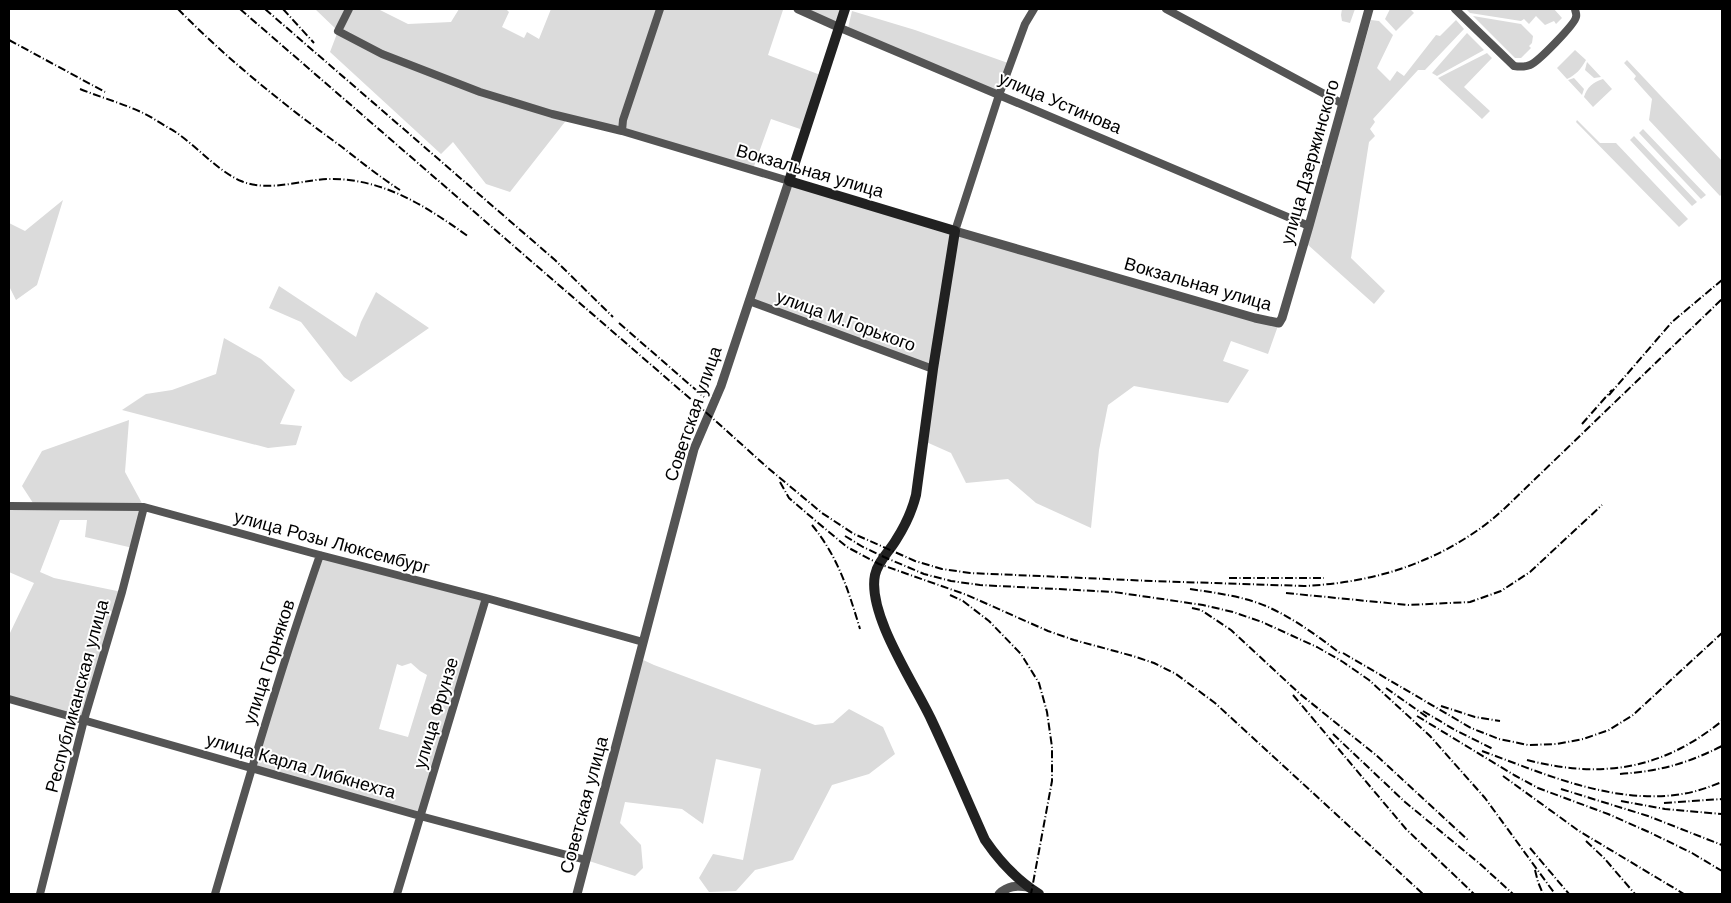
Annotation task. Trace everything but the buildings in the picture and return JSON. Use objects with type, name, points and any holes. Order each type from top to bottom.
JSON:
[{"type":"main road","name":"Советская улица","points":[[789,181],[845,9]]},
{"type":"main road","name":"Вокзальная улица","points":[[789,181],[956,231]]},
{"type":"main road","points":[[956,231],[933,369],[916,495],[911,514],[897,540],[879,564],[875,574],[875,594],[889,639],[931,719],[985,840],[997,858],[1028,887],[1040,894]]},
{"type":"street","name":"Вокзальная улица","points":[[349,9],[338,31],[382,54],[480,92],[552,114],[622,131],[789,181]]},
{"type":"street","points":[[622,131],[623,120],[660,9]]},
{"type":"street","name":"улица Устинова","points":[[798,9],[1309,226]]},
{"type":"street","points":[[956,231],[999,95],[1025,24],[1034,9]]},
{"type":"street","points":[[1166,9],[1343,104]]},
{"type":"street","name":"улица Дзержинского","points":[[1279,323],[1309,226],[1369,9]]},
{"type":"street","points":[[1456,9],[1514,66],[1521,67],[1530,66],[1538,61],[1572,25],[1576,16],[1575,9]]},
{"type":"street","name":"Советская улица","points":[[577,894],[694,450],[721,386],[789,181]]},
{"type":"street","name":"Вокзальная улица","points":[[956,231],[1255,318],[1279,323]]},
{"type":"street","name":"улица М.Горького","points":[[749,301],[933,369]]},
{"type":"street","name":"улица Розы Люксембург","points":[[9,506],[144,506],[642,642]]},
{"type":"street","name":"Республиканская улица","points":[[40,894],[84,720],[122,592],[144,506]]},
{"type":"street","name":"улица Горняков","points":[[215,894],[252,768],[320,555]]},
{"type":"street","name":"улица Фрунзе","points":[[397,894],[486,598]]},
{"type":"street","name":"улица Карла Либкнехта","points":[[9,699],[420,816],[586,860]]},
{"type":"street","points":[[999,894],[1007,887],[1028,887]]},
{"type":"shaded area","points":[[315,9],[378,9],[408,24],[451,22],[459,9],[506,9],[509,12],[502,27],[524,38],[527,32],[539,39],[551,9],[782,9],[768,55],[823,76],[803,130],[771,119],[753,169],[568,118],[510,192],[486,184],[453,142],[441,154],[330,52],[338,31]]},
{"type":"shaded area","points":[[804,9],[845,9],[838,27]]},
{"type":"shaded area","points":[[1342,9],[1355,9],[1350,23],[1342,21]]},
{"type":"shaded area","points":[[1390,9],[1410,9],[1414,13],[1396,31],[1385,19]]},
{"type":"shaded area","points":[[1466,9],[1554,9],[1562,18],[1556,24],[1554,21],[1545,25],[1536,16],[1529,24],[1524,19],[1521,21],[1470,13]]},
{"type":"shaded area","points":[[852,11],[915,30],[1008,63],[997,91],[848,28]]},
{"type":"shaded area","points":[[1473,16],[1521,24],[1533,36],[1532,43],[1529,46],[1531,48],[1521,58],[1515,58]]},
{"type":"shaded area","points":[[1371,20],[1379,21],[1393,35],[1377,68],[1390,81],[1397,71],[1404,76],[1436,35],[1440,36],[1456,20],[1464,29],[1425,70],[1418,70],[1373,119],[1375,122],[1370,129],[1375,136],[1369,142],[1351,258],[1385,291],[1374,304],[1307,244]]},
{"type":"shaded area","points":[[1467,33],[1484,50],[1437,76],[1432,73]]},
{"type":"shaded area","points":[[1575,50],[1586,60],[1573,76],[1567,79],[1557,68]]},
{"type":"shaded area","points":[[1487,53],[1492,58],[1464,87],[1490,111],[1482,119],[1438,78]]},
{"type":"shaded area","points":[[1627,60],[1722,161],[1722,194],[1720,196],[1649,120],[1652,99],[1634,79],[1636,76],[1624,63]]},
{"type":"shaded area","points":[[1587,62],[1601,77],[1594,78],[1585,70]]},
{"type":"shaded area","points":[[1574,78],[1584,89],[1582,95],[1568,80]]},
{"type":"shaded area","points":[[1603,79],[1612,89],[1593,107],[1584,97],[1591,85]]},
{"type":"shaded area","points":[[1577,120],[1600,143],[1616,143],[1688,219],[1679,227],[1576,122]]},
{"type":"shaded area","points":[[1643,129],[1706,195],[1701,199],[1639,133]]},
{"type":"shaded area","points":[[1634,136],[1697,202],[1692,206],[1630,140]]},
{"type":"shaded area","points":[[789,181],[1279,323],[1268,354],[1231,341],[1223,361],[1249,370],[1228,403],[1134,386],[1108,405],[1099,450],[1091,528],[1036,503],[1008,479],[966,483],[951,453],[924,441],[933,369],[749,301]]},
{"type":"shaded area","points":[[63,200],[37,285],[16,300],[9,286],[9,223],[25,231]]},
{"type":"shaded area","points":[[279,286],[356,337],[361,322],[376,292],[429,328],[351,382],[344,377],[301,322],[269,308]]},
{"type":"shaded area","points":[[224,338],[261,359],[295,390],[280,424],[302,426],[296,445],[268,448],[122,410],[146,394],[172,390],[216,374]]},
{"type":"shaded area","points":[[129,420],[125,472],[144,507],[133,548],[85,537],[87,520],[60,520],[40,572],[54,578],[122,592],[84,720],[9,699],[9,635],[34,583],[9,572],[9,506],[35,506],[22,486],[42,451]]},
{"type":"shaded area","points":[[320,555],[486,598],[420,816],[252,768]],"holes":[[[411,663],[427,675],[408,737],[379,729],[397,664],[402,666]]]},
{"type":"shaded area","points":[[639,658],[815,725],[833,723],[849,709],[883,727],[895,754],[869,774],[832,785],[793,860],[755,870],[736,891],[709,892],[699,878],[713,854],[743,860],[761,769],[716,759],[703,824],[682,809],[625,802],[620,823],[641,845],[643,868],[635,876],[586,860]]},
{"type":"railway","points":[[178,9],[257,81],[299,115],[400,190]]},
{"type":"railway","points":[[240,9],[822,513],[854,534],[915,561],[942,569],[970,573],[1304,586],[1350,581],[1395,571],[1437,554],[1458,543],[1491,520],[1722,299]]},
{"type":"railway","points":[[265,9],[555,260],[613,317]]},
{"type":"railway","points":[[283,9],[314,43]]},
{"type":"railway","points":[[9,40],[105,92]]},
{"type":"railway","points":[[80,89],[149,116],[174,131],[223,171],[241,181],[263,186],[331,179],[351,180],[369,184],[387,189],[421,205],[469,237]]},
{"type":"railway","points":[[1609,395],[1672,322],[1722,280]]},
{"type":"railway","points":[[619,323],[704,397]]},
{"type":"railway","points":[[1582,424],[1612,390]]},
{"type":"railway","points":[[780,482],[789,498],[847,547],[879,564],[967,595],[1048,631],[1154,663],[1176,674],[1215,703],[1423,894]]},
{"type":"railway","points":[[1286,593],[1408,605],[1470,602],[1501,591],[1530,572],[1602,505]]},
{"type":"railway","points":[[812,525],[835,561],[860,629]]},
{"type":"railway","points":[[845,536],[863,547],[924,574],[951,581],[980,585],[1114,592],[1203,605],[1233,612],[1262,622],[1317,647],[1369,680],[1430,736],[1485,798],[1555,894]]},
{"type":"railway","points":[[1229,578],[1324,578]]},
{"type":"railway","points":[[1190,589],[1238,597],[1266,606],[1305,628],[1341,654]]},
{"type":"railway","points":[[950,595],[963,601],[989,621],[1021,654],[1039,683],[1047,712],[1052,747],[1052,781],[1031,894]]},
{"type":"railway","points":[[1192,608],[1201,610],[1231,630],[1300,694],[1376,755],[1469,841]]},
{"type":"railway","points":[[1343,653],[1471,728],[1499,739],[1528,745],[1557,744],[1583,739],[1609,730],[1633,715],[1722,633]]},
{"type":"railway","points":[[1386,688],[1427,717]]},
{"type":"railway","points":[[1293,695],[1406,829],[1474,894]]},
{"type":"railway","points":[[1441,706],[1475,717],[1500,721]]},
{"type":"railway","points":[[1423,711],[1493,749]]},
{"type":"railway","points":[[1417,716],[1538,788],[1608,814],[1651,833],[1692,853],[1722,871]]},
{"type":"railway","points":[[1527,760],[1581,769],[1606,769],[1630,766],[1653,760],[1676,750],[1699,738],[1722,721]]},
{"type":"railway","points":[[1333,734],[1405,802],[1479,863],[1513,894]]},
{"type":"railway","points":[[1620,774],[1672,766],[1722,746]]},
{"type":"railway","points":[[1482,751],[1555,778],[1605,791],[1630,795],[1682,794],[1722,782]]},
{"type":"railway","points":[[1503,776],[1579,831],[1684,894]]},
{"type":"railway","points":[[1561,789],[1648,816],[1722,845]]},
{"type":"railway","points":[[1664,803],[1722,799]]},
{"type":"railway","points":[[1621,801],[1665,809],[1722,814]]},
{"type":"railway","points":[[1586,841],[1604,858],[1635,894]]},
{"type":"railway","points":[[1530,848],[1569,894]]},
{"type":"railway","points":[[1535,870],[1543,894]]}]
